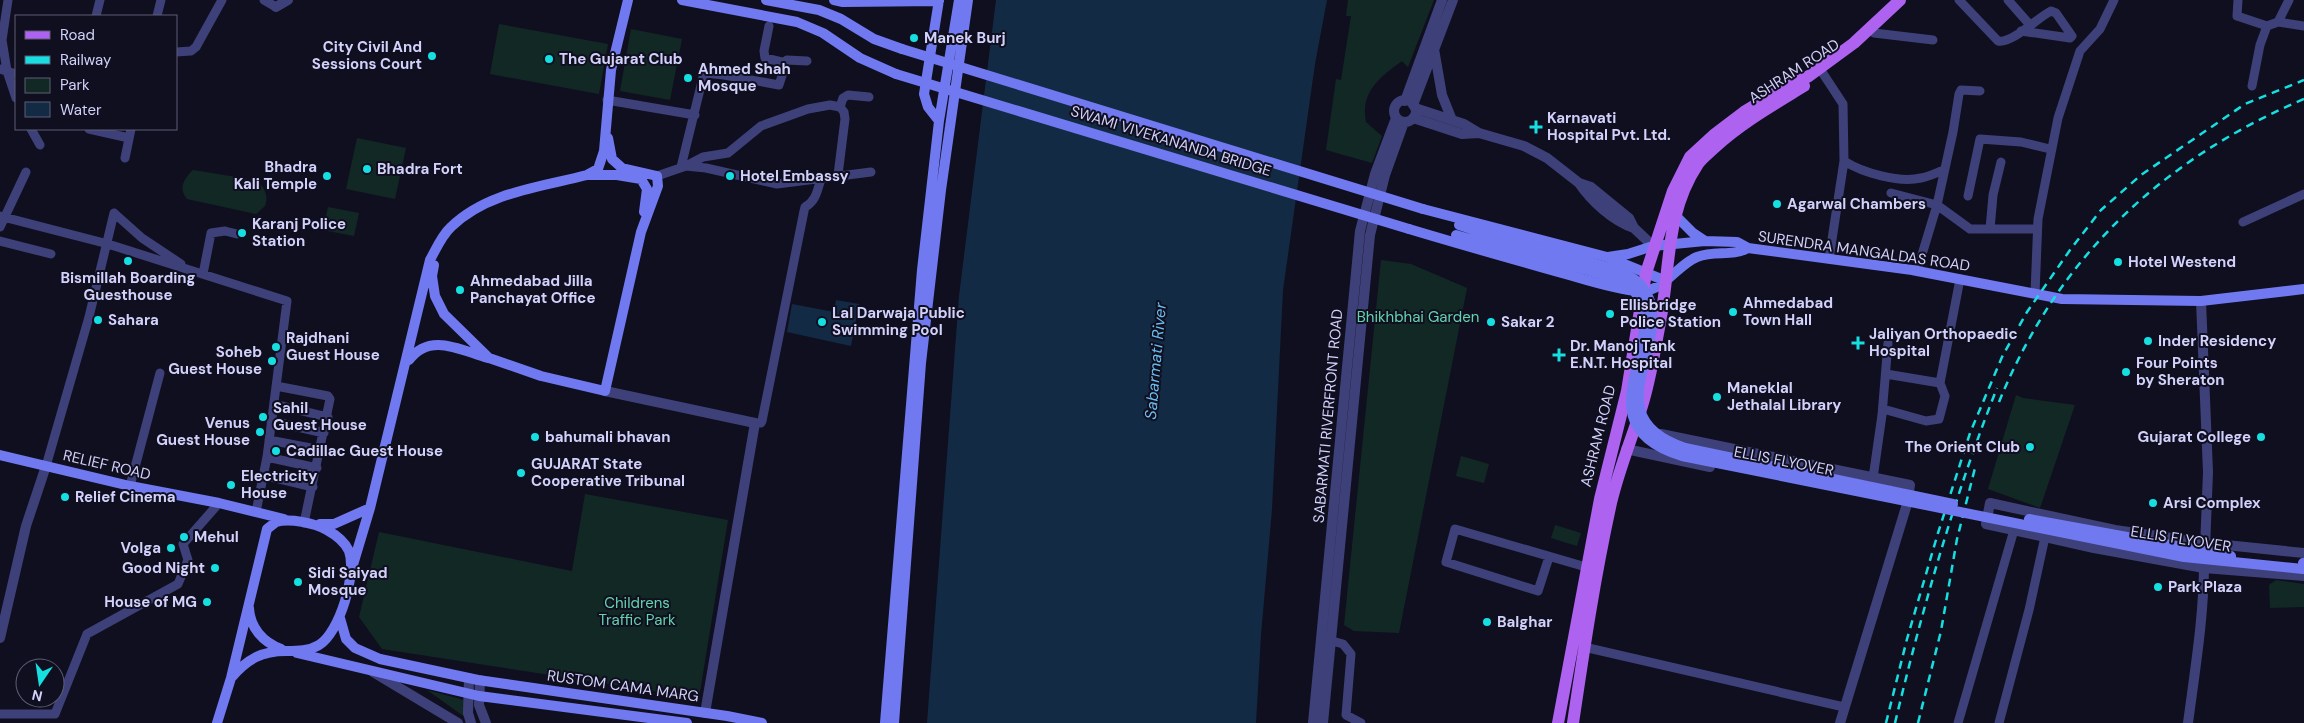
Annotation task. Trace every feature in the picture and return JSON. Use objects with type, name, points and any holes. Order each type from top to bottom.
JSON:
[{"type":"main road","points":[[587,175],[598,169],[604,151],[611,70],[628,0]]},
{"type":"main road","name":"SWAMI VIVEKANANDA BRIDGE","points":[[682,0],[798,22],[823,33],[860,58],[896,74],[1409,229],[1435,235]]},
{"type":"main road","name":"SWAMI VIVEKANANDA BRIDGE","points":[[766,0],[818,10],[841,20],[874,39],[902,49],[1428,209]]},
{"type":"main road","points":[[834,0],[842,2],[939,0],[924,94],[928,107],[939,121]]},
{"type":"main road","points":[[885,723],[913,359],[939,121],[959,0]]},
{"type":"main road","points":[[894,723],[921,363],[941,190],[968,0]]},
{"type":"main road","name":"ASHRAM ROAD","points":[[1558,723],[1600,499],[1627,391],[1646,273],[1653,246],[1673,191],[1690,157],[1744,112],[1820,72],[1900,0]]},
{"type":"main road","name":"ASHRAM ROAD","points":[[1573,723],[1584,647],[1608,519],[1626,449],[1643,404],[1660,326],[1674,214],[1682,194],[1698,163],[1722,140],[1858,48],[1911,0]]},
{"type":"main road","points":[[606,125],[612,159],[622,168],[657,176],[658,186],[641,232]]},
{"type":"main road","points":[[231,678],[242,664],[254,656],[269,651],[301,651],[317,646],[330,635],[340,617],[407,362],[426,273],[436,248],[450,228],[477,207],[514,193],[587,175],[617,175],[641,179],[647,189],[641,232],[605,391],[541,376],[489,358],[436,343],[416,350],[407,362]]},
{"type":"main road","points":[[1428,209],[1607,257],[1666,281]]},
{"type":"main road","name":"ELLIS FLYOVER","points":[[1428,209],[1459,225],[1598,266],[1625,275],[1639,283],[1648,298],[1652,316],[1638,393],[1639,403],[1643,418],[1650,429],[1666,442],[1705,452],[2182,549],[2304,565]]},
{"type":"main road","points":[[1674,214],[1693,233],[1705,241]]},
{"type":"main road","points":[[1435,235],[1602,284],[1642,292]]},
{"type":"main road","name":"ELLIS FLYOVER","points":[[1435,235],[1456,235],[1594,273],[1620,282],[1633,290],[1642,303],[1645,319],[1631,396],[1632,409],[1635,422],[1645,436],[1664,450],[1701,460],[2184,557],[2304,565]]},
{"type":"main road","points":[[1607,257],[1628,254],[1653,246],[1670,246],[1705,241],[1737,242],[1748,248]]},
{"type":"main road","points":[[436,248],[432,276],[435,296],[444,314],[489,358]]},
{"type":"main road","name":"SURENDRA MANGALDAS ROAD","points":[[1642,292],[1660,286],[1685,264],[1697,257],[1712,253],[1738,254],[1748,248],[1917,271],[2062,299],[2201,301],[2304,289]]},
{"type":"main road","name":"RELIEF ROAD","points":[[0,455],[130,486],[219,503],[300,522]]},
{"type":"main road","points":[[220,720],[265,534],[270,526],[276,522],[334,524],[370,508]]},
{"type":"main road","points":[[256,512],[265,534]]},
{"type":"main road","points":[[300,522],[326,529],[340,538],[349,550],[352,568]]},
{"type":"main road","name":"RUSTOM CAMA MARG","points":[[249,604],[252,623],[260,636],[271,645],[286,651],[467,694],[667,722],[687,723]]},
{"type":"main road","name":"RUSTOM CAMA MARG","points":[[340,617],[346,639],[355,648],[368,655],[480,680],[762,723]]},
{"type":"street","points":[[8,0],[2,40],[3,70],[15,96]]},
{"type":"street","points":[[96,15],[100,0]]},
{"type":"street","points":[[157,15],[161,0]]},
{"type":"street","points":[[178,52],[192,51],[196,47],[222,0]]},
{"type":"street","points":[[264,0],[277,4],[288,0]]},
{"type":"street","points":[[1408,112],[1442,0]]},
{"type":"street","points":[[1408,112],[1453,0]]},
{"type":"street","points":[[1959,0],[1998,41],[2006,41],[2048,12],[2053,11],[2072,34],[2071,38],[2021,31]]},
{"type":"street","points":[[2008,0],[2030,25]]},
{"type":"street","points":[[2035,294],[2037,229],[2050,149],[2069,81],[2080,51],[2100,29],[2114,0]]},
{"type":"street","points":[[2238,0],[2237,16],[2267,26],[2278,22],[2304,26]]},
{"type":"street","points":[[2278,22],[2289,0]]},
{"type":"street","points":[[768,26],[764,52],[765,58],[786,63]]},
{"type":"street","points":[[2252,86],[2260,45],[2267,26]]},
{"type":"street","points":[[1874,33],[1933,40]]},
{"type":"street","points":[[1434,49],[1442,95],[1452,120]]},
{"type":"street","points":[[684,167],[703,76],[706,72],[779,85],[789,59],[807,61]]},
{"type":"street","points":[[3,70],[15,74]]},
{"type":"street","points":[[1820,72],[1843,104],[1844,161],[1829,259]]},
{"type":"street","points":[[1917,271],[1937,205],[1953,132],[1959,94],[1961,90],[1980,91]]},
{"type":"street","points":[[840,107],[843,98],[848,95],[870,97]]},
{"type":"street","points":[[607,100],[695,115]]},
{"type":"street","points":[[657,176],[684,167],[703,157],[728,153],[761,126],[808,109],[830,105],[840,107],[844,112],[845,126],[838,175]]},
{"type":"street","points":[[1408,112],[1452,120],[1464,124],[1479,133],[1524,146],[1547,158],[1579,183],[1586,194],[1623,224],[1634,228],[1653,246]]},
{"type":"street","points":[[1408,112],[1462,134],[1479,133]]},
{"type":"street","name":"SABARMATI RIVERFRONT ROAD","points":[[1323,723],[1326,639],[1360,231],[1375,174],[1408,112]]},
{"type":"street","points":[[32,130],[40,145]]},
{"type":"street","points":[[99,130],[130,133],[124,158]]},
{"type":"street","points":[[1968,196],[1980,139],[2021,142],[2050,149]]},
{"type":"street","points":[[1844,161],[1856,168],[1883,177],[1920,179],[1944,170]]},
{"type":"street","points":[[1990,230],[1993,195],[2001,162]]},
{"type":"street","points":[[684,167],[706,168],[777,184],[871,172]]},
{"type":"street","points":[[0,227],[3,217],[26,172]]},
{"type":"street","points":[[605,391],[761,423],[804,211],[805,207],[812,204],[821,179]]},
{"type":"street","points":[[1891,193],[1937,205],[1970,228],[1990,230],[2037,229]]},
{"type":"street","points":[[2243,222],[2304,194]]},
{"type":"street","points":[[0,638],[1,626],[26,526],[46,466],[108,244],[114,213],[142,238],[190,270]]},
{"type":"street","points":[[3,217],[108,244],[287,301],[267,457],[256,512]]},
{"type":"street","points":[[203,274],[211,233],[225,231],[237,234]]},
{"type":"street","points":[[0,241],[51,254]]},
{"type":"street","points":[[1882,409],[1926,421],[1939,419],[1945,396],[1940,383],[1960,279]]},
{"type":"street","points":[[2188,723],[2197,658],[2206,543],[2208,472],[2201,301]]},
{"type":"street","points":[[1873,478],[1888,343]]},
{"type":"street","points":[[130,486],[160,373]]},
{"type":"street","points":[[1886,374],[1940,383]]},
{"type":"street","points":[[276,386],[328,396],[331,403],[317,468],[300,522]]},
{"type":"street","points":[[274,404],[328,417]]},
{"type":"street","points":[[272,421],[324,433]]},
{"type":"street","points":[[705,713],[755,423]]},
{"type":"street","points":[[1634,431],[1654,433],[1910,485],[1907,504],[1840,723]]},
{"type":"street","points":[[269,440],[321,450]]},
{"type":"street","points":[[1626,449],[1907,504]]},
{"type":"street","points":[[267,457],[317,468]]},
{"type":"street","points":[[263,475],[312,487]]},
{"type":"street","points":[[0,714],[55,714],[87,634],[178,584],[188,560],[183,544],[219,503]]},
{"type":"street","points":[[1990,503],[2115,530],[2206,543],[2304,565],[2204,568],[1986,524],[1990,503]]},
{"type":"street","points":[[1549,557],[1538,591],[1446,562],[1455,529],[1586,567]]},
{"type":"street","points":[[1958,723],[2014,530]]},
{"type":"street","points":[[1999,723],[2029,610],[2045,537]]},
{"type":"street","points":[[1326,639],[1343,644],[1350,654],[1346,716],[1361,723]]},
{"type":"street","name":"SABARMATI RIVERFRONT ROAD","points":[[1313,723],[1326,639]]},
{"type":"street","points":[[1584,647],[1844,707]]},
{"type":"street","points":[[373,672],[458,723]]},
{"type":"street","points":[[469,678],[467,694],[468,713],[471,723]]},
{"type":"street","points":[[480,680],[479,696],[486,723]]},
{"type":"green space","points":[[1348,0],[1434,0],[1408,67],[1402,61],[1379,79],[1369,94],[1365,111],[1366,122],[1382,136],[1372,163],[1326,150],[1336,79],[1341,80],[1351,16],[1346,16]]},
{"type":"green space","name":"The Gujarat Club","points":[[499,24],[608,44],[599,94],[490,74]]},
{"type":"green space","points":[[631,29],[682,39],[670,100],[620,91]]},
{"type":"green space","points":[[357,138],[406,148],[395,199],[346,189]]},
{"type":"green space","points":[[193,170],[255,180],[265,191],[265,206],[256,214],[187,199],[184,195],[183,184]]},
{"type":"green space","points":[[328,207],[359,213],[354,236],[323,230]]},
{"type":"green space","name":"Bhikhbhai Garden","points":[[1381,260],[1411,264],[1467,288],[1399,633],[1354,631],[1344,625]]},
{"type":"green space","name":"The Orient Club","points":[[2016,395],[2023,398],[2075,405],[2040,508],[1988,489]]},
{"type":"green space","points":[[1461,456],[1489,464],[1484,483],[1456,476]]},
{"type":"green space","name":"Childrens Traffic Park","points":[[585,494],[728,520],[699,698],[382,649],[359,617],[379,532],[572,571]]},
{"type":"green space","points":[[1555,525],[1581,533],[1577,546],[1551,538]]},
{"type":"green space","points":[[2276,580],[2304,584],[2304,607],[2270,608],[2269,585]]},
{"type":"green space","points":[[427,690],[464,700],[469,720]]},
{"type":"water","name":"Sabarmati River","points":[[996,0],[1327,0],[1315,64],[1283,290],[1272,509],[1261,635],[1256,723],[927,723],[959,296]]},
{"type":"water","name":"Lal Darwaja Public Swimming Pool","points":[[836,300],[859,304],[851,346],[787,332],[792,304],[834,312]]},
{"type":"railway","points":[[1886,723],[1907,639],[1970,433],[2002,357],[2027,312],[2070,250],[2101,210],[2141,175],[2245,104],[2304,80]]},
{"type":"railway","points":[[1999,402],[2023,350],[2051,302],[2084,258],[2120,219],[2160,183],[2204,152],[2252,124],[2304,99]]},
{"type":"railway","points":[[1895,723],[1916,638],[1940,554],[1981,429],[1997,388]]},
{"type":"railway","points":[[1918,723],[1941,631],[1957,539],[1975,468]]},
{"type":"place","name":"Manek Burj","points":[[914,38]]},
{"type":"place","name":"City Civil And Sessions Court","points":[[432,56]]},
{"type":"place","name":"The Gujarat Club","points":[[549,59]]},
{"type":"place","name":"Ahmed Shah Mosque","points":[[688,78]]},
{"type":"place","name":"Karnavati Hospital Pvt. Ltd.","points":[[1536,127]]},
{"type":"place","name":"Bhadra Fort","points":[[367,169]]},
{"type":"place","name":"Bhadra Kali Temple","points":[[327,176]]},
{"type":"place","name":"Hotel Embassy","points":[[730,176]]},
{"type":"place","name":"Agarwal Chambers","points":[[1777,204]]},
{"type":"place","name":"Karanj Police Station","points":[[242,233]]},
{"type":"place","name":"Bismillah Boarding Guesthouse","points":[[128,261]]},
{"type":"place","name":"Hotel Westend","points":[[2118,262]]},
{"type":"place","name":"Ahmedabad Jilla Panchayat Office","points":[[460,290]]},
{"type":"place","name":"Ahmedabad Town Hall","points":[[1733,312]]},
{"type":"place","name":"Ellisbridge Police Station","points":[[1610,314]]},
{"type":"place","name":"Sahara","points":[[98,320]]},
{"type":"place","name":"Lal Darwaja Public Swimming Pool","points":[[822,322]]},
{"type":"place","name":"Sakar 2","points":[[1491,322]]},
{"type":"place","name":"Inder Residency","points":[[2148,341]]},
{"type":"place","name":"Jaliyan Orthopaedic Hospital","points":[[1858,343]]},
{"type":"place","name":"Rajdhani Guest House","points":[[276,347]]},
{"type":"place","name":"Dr. Manoj Tank E.N.T. Hospital","points":[[1559,355]]},
{"type":"place","name":"Soheb Guest House","points":[[272,361]]},
{"type":"place","name":"Four Points by Sheraton","points":[[2126,372]]},
{"type":"place","name":"Maneklal Jethalal Library","points":[[1717,397]]},
{"type":"place","name":"Sahil Guest House","points":[[263,417]]},
{"type":"place","name":"Venus Guest House","points":[[260,432]]},
{"type":"place","name":"bahumali bhavan","points":[[535,437]]},
{"type":"place","name":"Gujarat College","points":[[2261,437]]},
{"type":"place","name":"The Orient Club","points":[[2030,447]]},
{"type":"place","name":"Cadillac Guest House","points":[[276,451]]},
{"type":"place","name":"GUJARAT State Cooperative Tribunal","points":[[521,473]]},
{"type":"place","name":"Electricity House","points":[[231,485]]},
{"type":"place","name":"Relief Cinema","points":[[65,497]]},
{"type":"place","name":"Arsi Complex","points":[[2153,503]]},
{"type":"place","name":"Mehul","points":[[184,537]]},
{"type":"place","name":"Volga","points":[[171,548]]},
{"type":"place","name":"Good Night","points":[[215,568]]},
{"type":"place","name":"Sidi Saiyad Mosque","points":[[298,582]]},
{"type":"place","name":"Park Plaza","points":[[2158,587]]},
{"type":"place","name":"House of MG","points":[[207,602]]},
{"type":"place","name":"Balghar","points":[[1487,622]]}]
